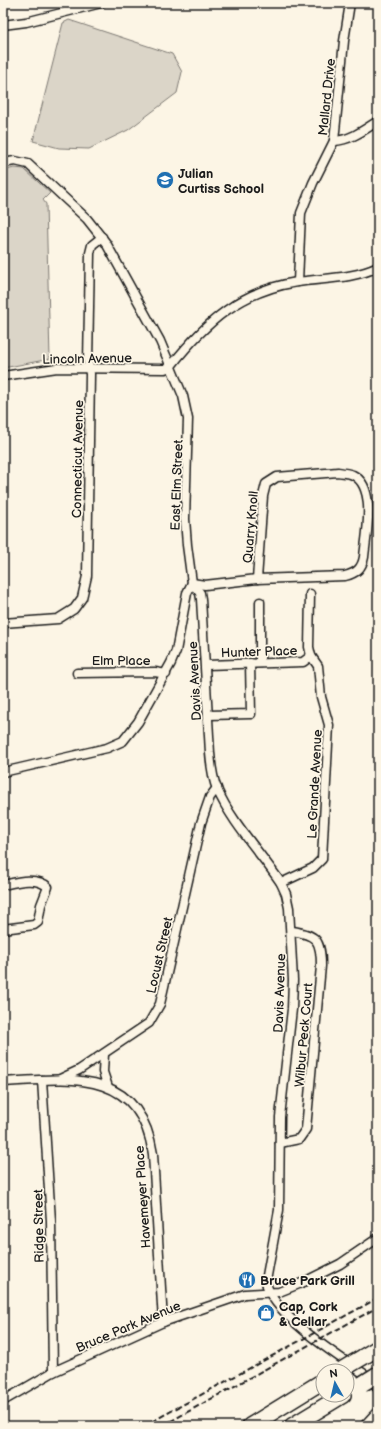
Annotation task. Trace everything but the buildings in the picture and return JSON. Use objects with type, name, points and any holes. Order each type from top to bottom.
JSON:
[{"type":"highway","points":[[353,1363],[378,1348]]},
{"type":"highway","points":[[355,1389],[372,1380]]},
{"type":"highway","points":[[250,1426],[315,1386]]},
{"type":"highway","points":[[292,1426],[330,1403]]},
{"type":"main road","points":[[366,1426],[378,1413]]},
{"type":"street","points":[[3,25],[26,22],[101,3]]},
{"type":"street","name":"Mallard Drive","points":[[298,282],[301,213],[313,183],[334,141],[344,41],[350,3]]},
{"type":"street","points":[[334,141],[344,141],[378,121]]},
{"type":"street","name":"East Elm Street","points":[[3,163],[15,161],[28,164],[77,208],[102,237],[152,322],[183,396],[188,419],[185,519],[192,583],[187,593],[176,650],[166,674],[138,722],[123,741],[107,748],[3,772]]},
{"type":"street","name":"Connecticut Avenue","points":[[3,623],[58,619],[74,609],[82,598],[87,576],[90,253],[92,245],[102,237]]},
{"type":"street","points":[[171,366],[206,326],[234,304],[263,290],[298,282],[363,273],[378,267]]},
{"type":"street","name":"Lincoln Avenue","points":[[3,376],[45,369],[165,369],[171,366]]},
{"type":"street","name":"Quarry Knoll","points":[[192,583],[205,585],[257,579],[345,576],[358,571],[363,564],[364,557],[368,499],[363,485],[358,479],[352,474],[338,472],[278,477],[270,480],[263,489],[257,579]]},
{"type":"street","name":"Davis Avenue","points":[[192,583],[200,593],[201,599],[211,766],[217,788],[229,810],[281,883],[286,894],[292,931],[294,980],[283,1088],[279,1210],[266,1281],[269,1293]]},
{"type":"street","name":"Le Grande Avenue","points":[[281,883],[313,868],[322,859],[329,725],[321,698],[318,666],[311,656],[309,647],[310,594]]},
{"type":"street","points":[[260,602],[260,663]]},
{"type":"street","name":"Hunter Place","points":[[206,665],[303,662],[311,656]]},
{"type":"street","points":[[208,715],[251,714],[250,663]]},
{"type":"street","name":"Elm Place","points":[[77,673],[155,672],[166,674]]},
{"type":"street","name":"Locust Street","points":[[58,1080],[79,1070],[149,1023],[160,1004],[201,823],[210,797],[217,788]]},
{"type":"street","points":[[3,885],[22,881],[45,884],[48,887],[41,905],[38,922],[34,925],[3,928]]},
{"type":"street","name":"Wilbur Peck Court","points":[[280,1143],[298,1139],[306,1129],[322,951],[315,938],[306,933],[292,931]]},
{"type":"street","points":[[104,1054],[103,1072],[110,1088]]},
{"type":"street","name":"Ridge Street","points":[[42,1080],[51,1221],[53,1372]]},
{"type":"street","name":"Havemeyer Place","points":[[3,1082],[58,1080],[90,1082],[110,1088],[137,1110],[143,1118],[151,1141],[163,1322]]},
{"type":"street","name":"Bruce Park Avenue","points":[[3,1401],[53,1372],[163,1322],[245,1294],[279,1292],[326,1272],[378,1238]]},
{"type":"street","points":[[269,1293],[277,1304],[307,1332],[372,1380],[378,1389]]},
{"type":"shaded area","points":[[69,20],[172,54],[182,72],[177,93],[128,130],[89,149],[59,148],[33,141],[63,23]]},
{"type":"shaded area","points":[[14,168],[24,169],[50,193],[43,200],[46,204],[50,359],[3,368],[3,171]]},
{"type":"railway","points":[[144,1426],[378,1298]]},
{"type":"railway","points":[[162,1426],[378,1307]]},
{"type":"place","name":"Julian Curtiss School","points":[[165,180]]},
{"type":"place","name":"Bruce Park Grill","points":[[247,1280]]},
{"type":"place","name":"Cap, Cork & Cellar","points":[[266,1313]]}]
